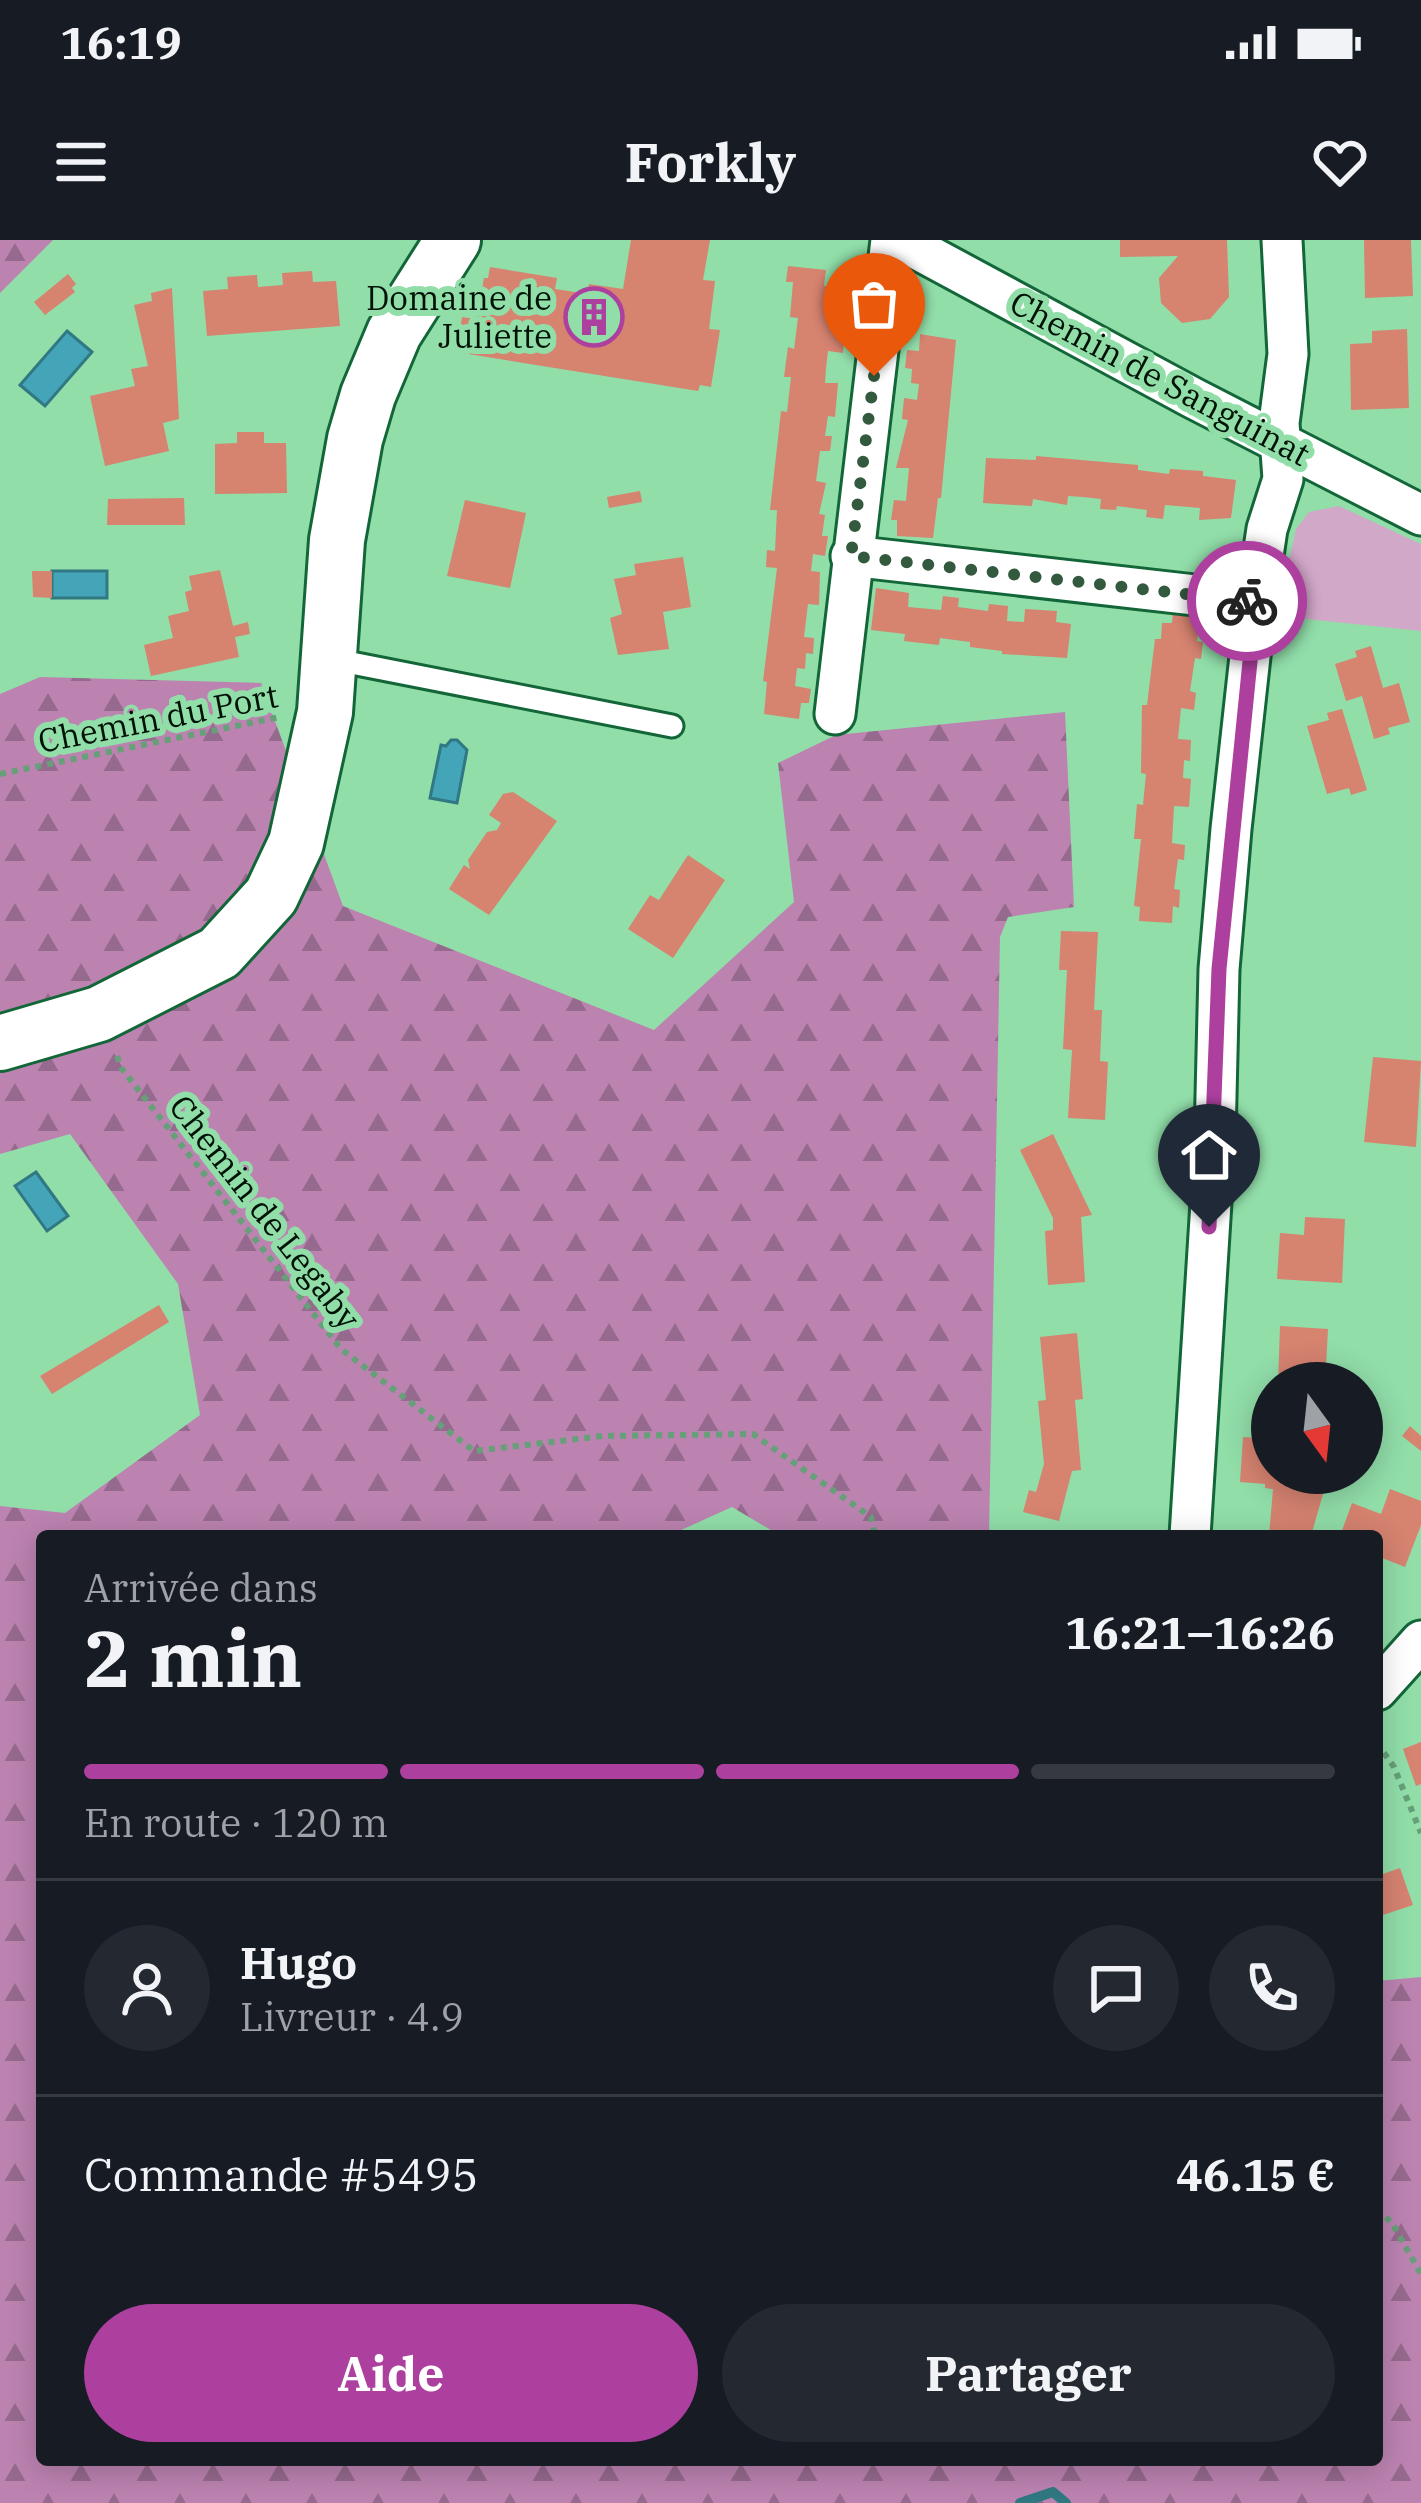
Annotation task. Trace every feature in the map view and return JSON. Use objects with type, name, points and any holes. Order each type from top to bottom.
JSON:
[{"type":"main road","points":[[0,1043],[99,1014],[219,953],[271,896],[296,843],[328,685],[340,524],[355,439],[394,333],[454,240]]},
{"type":"street","name":"Chemin de Sanguinat","points":[[895,240],[1421,514]]},
{"type":"street","points":[[835,714],[851,556],[895,240]]},
{"type":"street","points":[[1190,1530],[1215,1139],[1219,969],[1256,602],[1268,529],[1283,479],[1280,395],[1288,354],[1282,240]]},
{"type":"street","points":[[851,556],[1256,602]]},
{"type":"street","points":[[1383,1683],[1421,1641]]},
{"type":"lane","points":[[328,685],[672,727]]},
{"type":"path","name":"Chemin du Port","points":[[0,774],[291,715],[328,685]]},
{"type":"path","name":"Chemin de Legaby","points":[[99,1014],[122,1069],[341,1349],[474,1451],[602,1436],[753,1434],[872,1517],[874,1530]]},
{"type":"path","points":[[1383,1751],[1421,1833]]},
{"type":"path","points":[[1383,2215],[1421,2274]]},
{"type":"shaded area","points":[[1339,506],[1421,544],[1421,631],[1277,616],[1296,529],[1309,512]]},
{"type":"green space","points":[[0,240],[53,240],[0,293]]},
{"type":"green space","points":[[40,677],[261,683],[343,906],[654,1030],[794,902],[778,763],[836,735],[1065,712],[1074,907],[1008,917],[1000,937],[989,1530],[771,1530],[732,1507],[681,1530],[36,1530],[36,2466],[1383,2466],[1383,1980],[1421,1977],[1421,2503],[0,2503],[0,1506],[65,1513],[200,1415],[178,1284],[70,1134],[0,1154],[0,694]]},
{"type":"water","points":[[67,331],[92,352],[45,406],[20,385]]},
{"type":"water","points":[[52,571],[107,571],[107,598],[52,598]]},
{"type":"water","points":[[451,740],[467,750],[457,803],[430,798],[441,745]]},
{"type":"water","points":[[36,1172],[68,1216],[47,1231],[15,1186]]},
{"type":"building","name":"Domaine de Juliette","points":[[631,240],[710,240],[703,280],[715,281],[709,329],[720,330],[711,387],[700,385],[698,391],[456,352],[462,317],[476,319],[490,267],[557,278],[555,289],[588,294],[589,284],[623,289]]},
{"type":"building","points":[[1120,240],[1227,240],[1229,297],[1210,319],[1182,323],[1161,303],[1159,278],[1178,256],[1120,257]]},
{"type":"building","points":[[1364,240],[1411,240],[1413,296],[1365,298]]},
{"type":"building","points":[[788,266],[826,270],[824,286],[838,287],[830,321],[840,323],[839,339],[844,339],[843,353],[828,351],[825,383],[838,383],[835,417],[828,416],[825,436],[832,436],[830,451],[820,451],[816,481],[826,483],[819,514],[825,515],[822,536],[828,536],[825,556],[813,554],[811,571],[820,572],[819,605],[808,604],[804,637],[814,638],[813,654],[806,653],[805,669],[797,668],[795,686],[811,689],[809,703],[801,703],[799,719],[764,714],[767,682],[763,681],[777,568],[766,567],[767,550],[775,551],[777,510],[770,510],[781,411],[787,412],[791,377],[784,377],[788,347],[794,349],[798,318],[790,317],[793,282],[786,282]]},
{"type":"building","points":[[312,271],[313,282],[336,281],[340,326],[207,336],[203,291],[228,289],[227,277],[257,275],[258,287],[283,285],[282,273]]},
{"type":"building","points":[[68,274],[76,284],[75,292],[45,315],[34,302]]},
{"type":"building","points":[[172,288],[179,419],[163,423],[169,451],[105,466],[90,396],[135,386],[131,369],[148,366],[134,305],[152,301],[151,293]]},
{"type":"building","points":[[1407,329],[1409,408],[1351,410],[1350,344],[1372,343],[1372,331]]},
{"type":"building","points":[[920,334],[956,340],[933,538],[897,536],[897,520],[891,520],[894,500],[906,501],[909,468],[896,468],[908,420],[902,419],[904,398],[917,400],[919,384],[911,383],[912,369],[905,368],[907,350],[919,351]]},
{"type":"building","points":[[237,432],[264,432],[264,443],[286,443],[287,493],[215,494],[215,444],[237,443]]},
{"type":"building","points":[[1036,456],[1138,465],[1138,470],[1169,474],[1170,469],[1203,471],[1203,476],[1236,480],[1231,518],[1199,520],[1200,508],[1165,505],[1163,519],[1146,517],[1147,510],[1100,509],[1101,499],[1068,496],[1067,505],[1033,499],[1032,506],[983,503],[986,458],[1036,460]]},
{"type":"building","points":[[640,491],[642,502],[609,508],[607,497]]},
{"type":"building","points":[[184,498],[185,525],[107,525],[108,499]]},
{"type":"building","points":[[465,500],[526,513],[510,588],[447,576]]},
{"type":"building","points":[[683,557],[691,607],[663,612],[669,649],[618,655],[610,618],[622,614],[614,579],[636,575],[634,564]]},
{"type":"building","points":[[220,570],[233,626],[248,622],[250,634],[235,637],[239,657],[151,676],[144,645],[173,638],[168,616],[189,611],[185,592],[192,590],[189,576]]},
{"type":"building","points":[[32,571],[52,571],[52,598],[33,597]]},
{"type":"building","points":[[876,588],[909,593],[908,607],[941,610],[943,596],[959,598],[958,607],[988,611],[989,604],[1008,606],[1007,621],[1024,622],[1025,609],[1057,611],[1056,622],[1071,624],[1067,658],[1002,654],[970,647],[970,642],[940,638],[939,645],[904,641],[905,634],[871,630]]},
{"type":"building","points":[[1173,612],[1195,615],[1197,641],[1203,642],[1201,659],[1195,658],[1190,691],[1196,693],[1194,710],[1181,708],[1178,739],[1191,740],[1183,778],[1191,779],[1189,807],[1174,806],[1172,843],[1185,845],[1184,860],[1178,859],[1174,889],[1180,890],[1179,908],[1173,906],[1172,923],[1139,921],[1140,907],[1134,906],[1141,839],[1134,839],[1146,774],[1141,773],[1142,705],[1147,705],[1155,639],[1161,639],[1162,623],[1172,623]]},
{"type":"building","points":[[1371,646],[1383,688],[1399,683],[1410,722],[1388,728],[1390,734],[1374,739],[1362,696],[1346,701],[1335,664]]},
{"type":"building","points":[[1342,709],[1367,790],[1351,795],[1349,788],[1327,794],[1307,726],[1329,720],[1327,713]]},
{"type":"building","points":[[513,792],[557,821],[489,915],[449,889],[464,865],[470,869],[468,860],[487,832],[497,830],[501,823],[489,815],[503,794]]},
{"type":"building","points":[[688,855],[725,880],[673,958],[628,929],[650,895],[659,900]]},
{"type":"building","points":[[1061,931],[1098,932],[1094,1010],[1102,1010],[1100,1061],[1108,1062],[1105,1120],[1068,1118],[1072,1050],[1063,1049],[1067,970],[1059,970]]},
{"type":"building","points":[[1373,1057],[1421,1061],[1416,1147],[1364,1142]]},
{"type":"building","points":[[1053,1134],[1092,1215],[1081,1217],[1085,1282],[1048,1285],[1045,1231],[1053,1230],[1053,1218],[1020,1150]]},
{"type":"building","points":[[1305,1217],[1345,1219],[1342,1283],[1277,1279],[1280,1233],[1304,1235]]},
{"type":"building","points":[[159,1305],[169,1322],[52,1394],[40,1376]]},
{"type":"building","points":[[1280,1326],[1328,1329],[1326,1362],[1279,1362]]},
{"type":"building","points":[[1077,1333],[1083,1399],[1075,1400],[1081,1470],[1072,1471],[1059,1521],[1023,1512],[1029,1490],[1036,1492],[1044,1464],[1038,1401],[1046,1400],[1040,1337]]},
{"type":"building","points":[[1410,1426],[1421,1436],[1421,1451],[1402,1436]]},
{"type":"building","points":[[1243,1437],[1251,1438],[1251,1483],[1240,1482]]},
{"type":"building","points":[[1390,1489],[1421,1501],[1421,1525],[1405,1567],[1383,1558],[1383,1530],[1342,1530],[1352,1503],[1381,1514]]},
{"type":"building","points":[[1273,1494],[1323,1494],[1313,1530],[1270,1530]]},
{"type":"building","points":[[1421,1742],[1421,1784],[1416,1786],[1403,1749]]},
{"type":"building","points":[[1400,1868],[1413,1905],[1383,1915],[1383,1874]]},
{"type":"waterway","points":[[1020,2503],[1053,2492],[1066,2503]]},
{"type":"way so far","points":[[874,376],[851,556],[1247,601]]},
{"type":"place","name":"Domaine de Juliette","points":[[594,317]]},
{"type":"route","points":[[1209,1227],[1219,969],[1256,602],[1247,601]]}]
